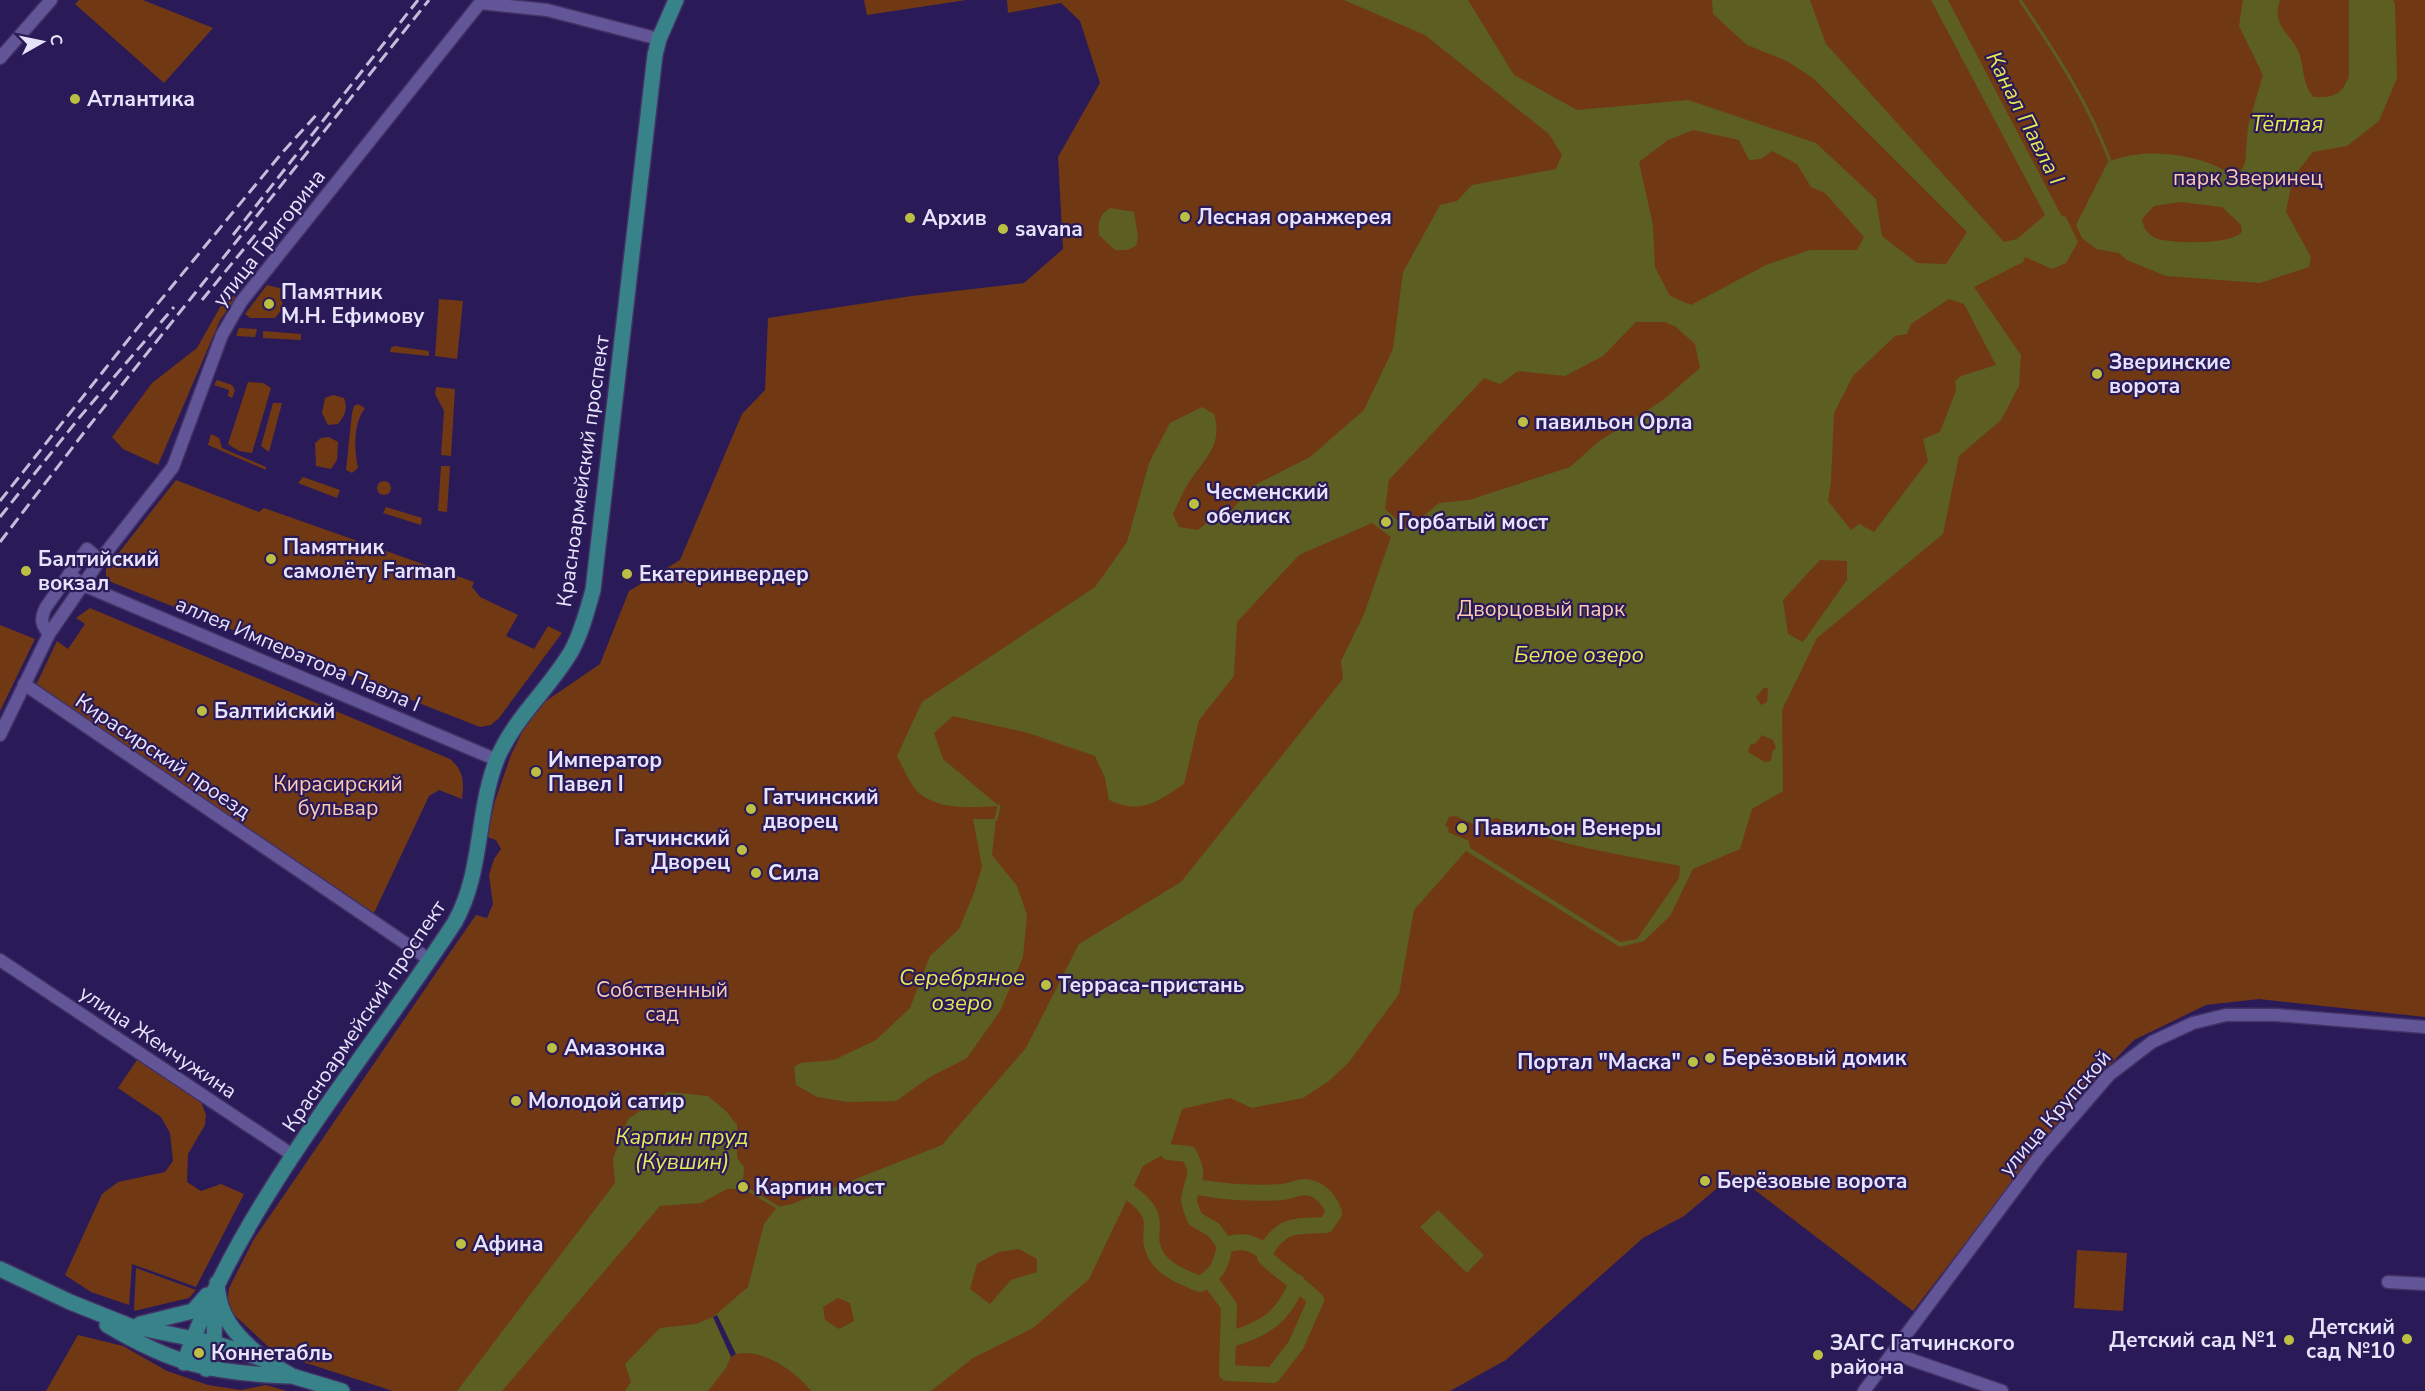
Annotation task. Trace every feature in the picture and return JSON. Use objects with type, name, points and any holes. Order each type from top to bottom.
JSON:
[{"type":"main road","name":"Красноармейский проспект","points":[[184,1363],[217,1280],[294,1155],[430,960],[466,903],[487,789],[497,760],[522,713],[570,652],[580,633],[593,590],[659,39],[676,0]]},
{"type":"main road","points":[[0,1269],[70,1302],[130,1326],[193,1336],[263,1359]]},
{"type":"main road","name":"Красноармейский проспект","points":[[206,1369],[214,1343],[217,1280]]},
{"type":"main road","points":[[130,1326],[193,1311],[203,1302],[217,1280]]},
{"type":"main road","points":[[217,1280],[221,1312],[244,1343],[263,1359],[292,1376]]},
{"type":"main road","points":[[70,1302],[127,1336],[184,1363],[206,1369],[292,1376],[342,1391]]},
{"type":"street","points":[[0,58],[51,0]]},
{"type":"street","name":"улица Григорина","points":[[0,735],[49,634],[100,560],[173,467],[222,334],[241,302],[480,3],[547,10],[659,39]]},
{"type":"street","points":[[49,634],[42,625],[41,616],[69,574],[87,549],[100,560]]},
{"type":"street","name":"аллея Императора Павла I","points":[[69,574],[83,585],[497,760]]},
{"type":"street","name":"Кирасирский проезд","points":[[24,684],[430,960]]},
{"type":"street","name":"улица Жемчужина","points":[[0,960],[294,1155]]},
{"type":"street","name":"улица Крупской","points":[[1864,1391],[2041,1154],[2109,1075],[2152,1042],[2193,1023],[2226,1015],[2276,1015],[2425,1027]]},
{"type":"street","points":[[2388,1282],[2425,1284]]},
{"type":"street","points":[[1892,1353],[2002,1391]]},
{"type":"green space","points":[[79,0],[143,0],[213,28],[164,83],[75,4]]},
{"type":"green space","points":[[864,0],[966,0],[867,15]]},
{"type":"green space","name":"Дворцовый парк","points":[[1007,0],[2425,0],[2425,1017],[2259,999],[2206,1005],[2134,1040],[2078,1097],[1913,1311],[1734,1174],[1684,1216],[1643,1238],[1506,1360],[1450,1391],[393,1391],[275,1353],[227,1308],[229,1288],[254,1239],[476,915],[487,918],[493,904],[489,875],[494,859],[501,849],[496,840],[487,837],[495,801],[511,755],[526,724],[543,703],[600,664],[629,591],[680,560],[742,414],[765,390],[768,318],[912,296],[1024,283],[1063,249],[1058,157],[1100,83],[1080,21],[1061,3],[1008,13]]},
{"type":"green space","points":[[267,285],[283,289],[282,309],[275,318],[250,318],[245,314]]},
{"type":"green space","points":[[228,293],[236,298],[220,320],[158,465],[123,449],[112,437],[152,383],[197,348]]},
{"type":"green space","points":[[439,299],[463,301],[457,359],[435,356]]},
{"type":"green space","points":[[239,328],[257,329],[255,337],[236,336]]},
{"type":"green space","points":[[263,331],[301,334],[301,340],[263,338]]},
{"type":"green space","points":[[394,346],[429,351],[429,356],[390,352]]},
{"type":"green space","points":[[217,380],[232,385],[235,390],[232,398],[228,396],[229,390],[214,385]]},
{"type":"green space","points":[[248,382],[263,383],[271,388],[252,453],[239,451],[228,444]]},
{"type":"green space","points":[[436,387],[455,389],[451,456],[441,455],[444,411],[435,394]]},
{"type":"green space","points":[[333,395],[344,398],[346,409],[338,424],[328,425],[322,413],[325,398]]},
{"type":"green space","points":[[273,403],[282,403],[269,452],[261,446]]},
{"type":"green space","points":[[358,404],[365,408],[356,429],[358,468],[352,473],[346,470],[352,413],[354,406]]},
{"type":"green space","points":[[211,434],[219,438],[222,448],[266,467],[266,470],[208,445]]},
{"type":"green space","points":[[329,437],[338,442],[337,460],[331,469],[316,466],[315,443],[321,438]]},
{"type":"green space","points":[[441,466],[450,466],[447,512],[438,511]]},
{"type":"green space","points":[[303,477],[340,490],[337,498],[298,483]]},
{"type":"green space","points":[[176,480],[259,512],[264,508],[474,582],[472,587],[480,597],[518,615],[506,636],[534,649],[548,626],[562,633],[499,718],[491,725],[480,727],[111,582],[106,576],[106,569]]},
{"type":"green space","points":[[381,481],[387,481],[391,488],[387,495],[381,495],[377,491],[377,485]]},
{"type":"green space","points":[[386,507],[422,518],[421,525],[383,513]]},
{"type":"green space","name":"Кирасирский бульвар","points":[[90,608],[450,759],[462,777],[462,799],[439,790],[429,796],[374,913],[36,685],[57,641],[68,649],[85,624],[76,618]]},
{"type":"green space","points":[[0,625],[35,639],[0,711]]},
{"type":"green space","points":[[137,1060],[201,1102],[206,1115],[205,1125],[188,1154],[187,1182],[201,1191],[221,1184],[244,1194],[196,1287],[132,1264],[129,1305],[91,1292],[65,1275],[102,1194],[118,1182],[165,1172],[173,1161],[170,1133],[161,1117],[118,1088]]},
{"type":"green space","points":[[2077,1250],[2127,1253],[2123,1311],[2074,1308]]},
{"type":"green space","points":[[136,1268],[196,1290],[189,1298],[134,1311]]},
{"type":"green space","points":[[78,1335],[123,1346],[167,1371],[208,1385],[241,1390],[266,1385],[287,1391],[46,1391]]},
{"type":"water","name":"Белое озеро","points":[[1344,0],[1468,0],[1514,75],[1577,110],[1688,100],[1816,143],[1876,199],[1882,236],[1917,263],[1946,264],[1967,232],[1814,79],[1787,61],[1747,45],[1713,14],[1712,0],[1810,0],[1826,44],[2004,242],[2017,239],[2045,215],[1931,0],[1948,0],[2061,215],[2066,217],[2078,242],[2066,263],[2052,269],[2025,257],[2023,262],[1974,287],[2021,355],[2019,386],[2001,420],[1959,456],[1943,534],[1817,638],[1782,710],[1783,791],[1752,809],[1740,849],[1693,869],[1670,916],[1644,941],[1620,947],[1466,851],[1414,910],[1399,994],[1349,1062],[1329,1081],[1303,1098],[1252,1108],[1230,1098],[1182,1109],[1168,1152],[1143,1166],[1089,1279],[1033,1328],[973,1358],[931,1391],[811,1391],[796,1375],[775,1362],[764,1357],[741,1353],[731,1356],[726,1368],[708,1391],[625,1391],[631,1382],[625,1364],[660,1328],[696,1324],[713,1317],[748,1287],[764,1224],[777,1207],[792,1204],[942,1145],[1026,1048],[1079,944],[1181,882],[1343,679],[1341,661],[1364,614],[1391,537],[1372,523],[1299,555],[1237,622],[1234,676],[1199,720],[1184,784],[1157,801],[1131,806],[1109,800],[1105,778],[1095,756],[1028,733],[953,716],[934,733],[943,759],[999,806],[958,807],[927,799],[913,785],[897,756],[922,702],[1095,587],[1127,542],[1149,463],[1170,423],[1202,407],[1214,414],[1216,433],[1212,450],[1188,483],[1173,514],[1179,527],[1198,530],[1220,512],[1232,510],[1249,488],[1310,457],[1364,410],[1393,349],[1403,272],[1440,205],[1457,201],[1472,185],[1556,169],[1562,155],[1549,134],[1425,35]],"holes":[[[1693,130],[1739,140],[1749,160],[1761,159],[1772,151],[1797,164],[1811,187],[1825,193],[1864,237],[1857,250],[1810,250],[1766,265],[1691,305],[1670,296],[1655,267],[1653,225],[1639,162],[1668,140]],[[1949,299],[1964,304],[1996,365],[1961,376],[1955,381],[1956,390],[1940,432],[1923,439],[1928,461],[1874,532],[1859,524],[1851,530],[1828,501],[1834,413],[1853,376],[1895,336],[1907,334],[1911,324]],[[1636,322],[1665,322],[1676,327],[1695,344],[1700,368],[1663,400],[1598,442],[1570,467],[1469,500],[1439,503],[1408,529],[1385,509],[1389,480],[1484,378],[1500,384],[1518,371],[1565,376],[1603,356]],[[1820,560],[1847,561],[1847,580],[1803,642],[1788,634],[1783,600]],[[1764,688],[1768,688],[1767,702],[1761,705],[1756,697]],[[1762,735],[1773,740],[1776,748],[1772,752],[1771,761],[1765,762],[1748,752],[1750,745],[1756,743]],[[1455,816],[1473,824],[1497,818],[1518,828],[1563,842],[1680,866],[1679,878],[1637,939],[1620,942],[1470,848],[1469,841],[1448,832],[1449,828],[1445,826],[1449,817]],[[1019,1249],[1037,1259],[1037,1272],[1011,1280],[990,1304],[970,1289],[977,1264],[998,1252]],[[838,1298],[850,1303],[854,1321],[839,1329],[825,1320],[823,1307]]]},
{"type":"water","name":"Тёплая","points":[[2243,0],[2280,0],[2278,18],[2280,25],[2297,48],[2307,87],[2313,97],[2326,97],[2340,91],[2349,76],[2349,0],[2393,0],[2395,4],[2397,78],[2379,121],[2347,146],[2313,152],[2293,177],[2286,212],[2311,257],[2309,267],[2260,283],[2166,276],[2127,260],[2119,253],[2096,249],[2082,238],[2076,225],[2108,162],[2132,155],[2171,154],[2197,159],[2239,174],[2245,163],[2248,126],[2263,75],[2239,26]],"holes":[[[2181,202],[2222,207],[2241,225],[2242,232],[2236,236],[2214,241],[2163,240],[2155,238],[2143,225],[2142,219],[2154,206]]]},
{"type":"water","points":[[1110,208],[1134,212],[1138,237],[1136,246],[1127,250],[1115,250],[1099,235],[1100,219]]},
{"type":"water","name":"Серебряное озеро","points":[[973,819],[996,819],[992,855],[1017,886],[1027,915],[1023,957],[1000,1011],[967,1058],[930,1077],[896,1101],[848,1102],[817,1097],[796,1085],[794,1067],[800,1063],[834,1060],[876,1040],[910,1008],[930,956],[959,929],[974,893],[982,867]]},
{"type":"water","name":"Карпин пруд (Кувшин)","points":[[668,1092],[708,1096],[726,1111],[737,1125],[737,1158],[744,1167],[743,1180],[737,1189],[727,1189],[701,1203],[660,1206],[502,1391],[457,1391],[615,1183],[613,1159],[628,1119]]},
{"type":"water","points":[[1438,1210],[1484,1255],[1467,1273],[1420,1227]]},
{"type":"pier","points":[[717,1315],[736,1354],[731,1357],[713,1317]]},
{"type":"waterway","points":[[2020,0],[2081,97],[2110,161]]},
{"type":"waterway","points":[[996,819],[999,806]]},
{"type":"waterway","points":[[1129,1192],[1148,1211],[1152,1225],[1153,1247],[1157,1257],[1165,1266],[1176,1274],[1200,1284],[1215,1273],[1225,1245],[1214,1230],[1195,1219],[1190,1207],[1190,1192],[1195,1178],[1193,1162],[1189,1154],[1168,1152]]},
{"type":"waterway","points":[[740,1185],[777,1207]]},
{"type":"waterway","points":[[1194,1186],[1261,1193],[1285,1192],[1305,1187],[1324,1196],[1334,1213],[1326,1225],[1298,1227],[1284,1231],[1265,1252]]},
{"type":"waterway","points":[[1209,1279],[1229,1306],[1227,1373],[1273,1375],[1296,1345],[1316,1300],[1271,1263],[1260,1248],[1246,1242],[1225,1245]]},
{"type":"waterway","points":[[1228,1340],[1252,1332],[1271,1321],[1286,1305],[1297,1282]]},
{"type":"railway","points":[[233,235],[418,0]]},
{"type":"railway","points":[[0,542],[89,426],[429,0]]},
{"type":"railway","points":[[0,501],[136,330],[281,154],[319,112]]},
{"type":"railway","points":[[202,300],[270,217]]},
{"type":"railway","points":[[0,517],[79,418],[174,307]]},
{"type":"place","name":"Атлантика","points":[[75,99]]},
{"type":"place","name":"Лесная оранжерея","points":[[1185,217]]},
{"type":"place","name":"Архив","points":[[910,218]]},
{"type":"place","name":"savana","points":[[1003,229]]},
{"type":"place","name":"Памятник М.Н. Ефимову","points":[[269,304]]},
{"type":"place","name":"Зверинские ворота","points":[[2097,374]]},
{"type":"place","name":"павильон Орла","points":[[1523,422]]},
{"type":"place","name":"Чесменский обелиск","points":[[1194,504]]},
{"type":"place","name":"Горбатый мост","points":[[1386,522]]},
{"type":"place","name":"Памятник самолёту Farman","points":[[271,559]]},
{"type":"place","name":"Балтийский вокзал","points":[[26,571]]},
{"type":"place","name":"Екатеринвердер","points":[[627,574]]},
{"type":"place","name":"Балтийский","points":[[202,711]]},
{"type":"place","name":"Император Павел I","points":[[536,772]]},
{"type":"place","name":"Гатчинский дворец","points":[[751,809]]},
{"type":"place","name":"Павильон Венеры","points":[[1462,828]]},
{"type":"place","name":"Гатчинский Дворец","points":[[742,850]]},
{"type":"place","name":"Сила","points":[[756,873]]},
{"type":"place","name":"Терраса-пристань","points":[[1046,985]]},
{"type":"place","name":"Амазонка","points":[[552,1048]]},
{"type":"place","name":"Берёзовый домик","points":[[1710,1058]]},
{"type":"place","name":"Портал \"Маска\"","points":[[1693,1062]]},
{"type":"place","name":"Молодой сатир","points":[[516,1101]]},
{"type":"place","name":"Берёзовые ворота","points":[[1705,1181]]},
{"type":"place","name":"Карпин мост","points":[[743,1187]]},
{"type":"place","name":"Афина","points":[[461,1244]]},
{"type":"place","name":"Детский сад №10","points":[[2407,1339]]},
{"type":"place","name":"Детский сад №1","points":[[2289,1340]]},
{"type":"place","name":"Коннетабль","points":[[199,1353]]},
{"type":"place","name":"ЗАГС Гатчинского района","points":[[1818,1355]]},
{"type":"water label","name":"Канал Павла I","points":[[2025,118]]},
{"type":"park label","name":"парк Зверинец","points":[[2248,178]]},
{"type":"park label","name":"Собственный сад","points":[[662,1002]]}]
